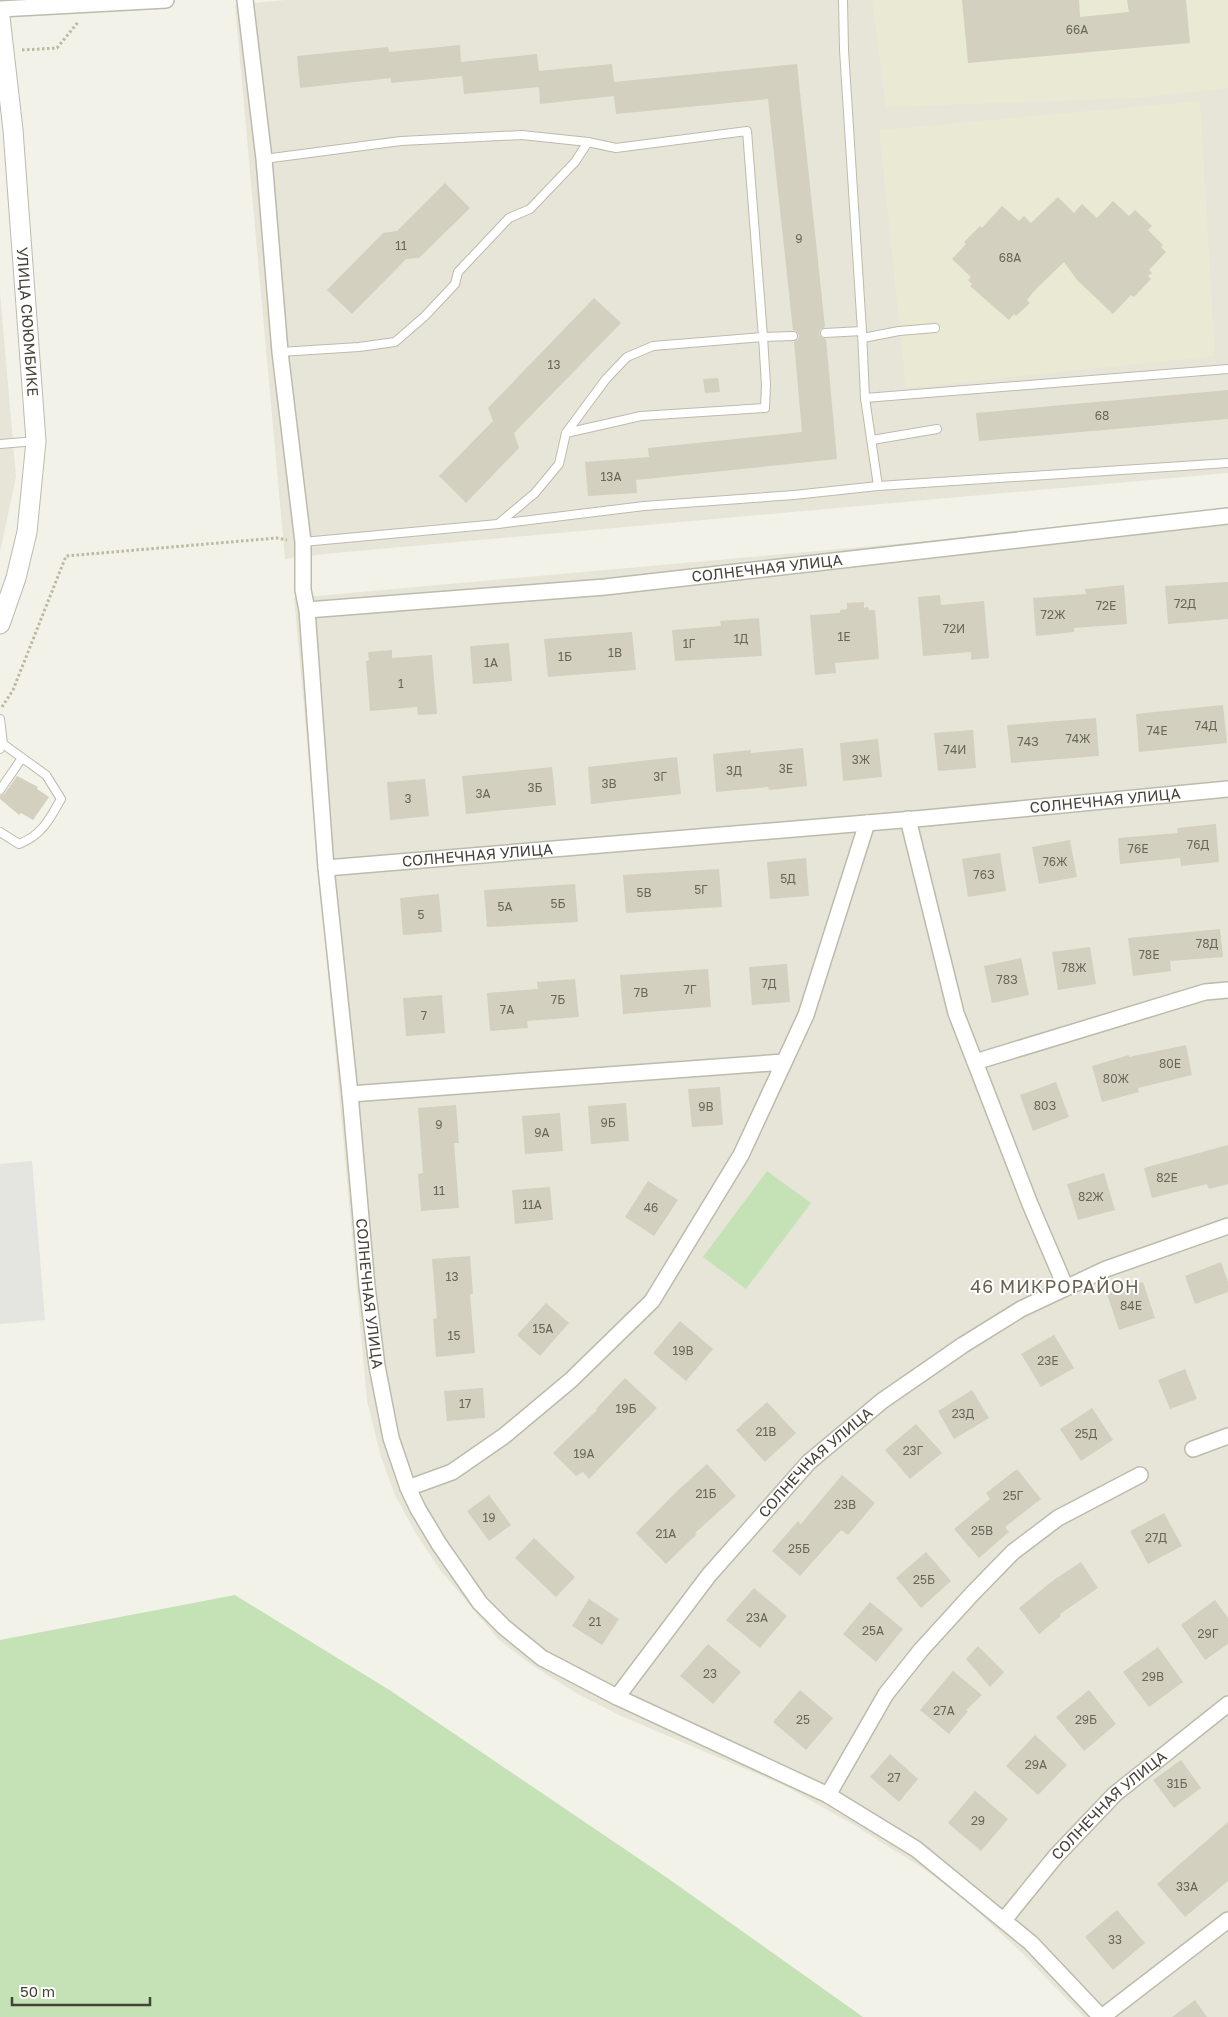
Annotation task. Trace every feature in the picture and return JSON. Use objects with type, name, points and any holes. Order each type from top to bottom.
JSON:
[{"type":"street","points":[[0,9],[166,0]]},
{"type":"street","name":"СОЛНЕЧНАЯ УЛИЦА","points":[[245,0],[264,159],[280,352],[302,542],[303,590],[307,610],[326,868],[350,1094],[367,1286],[377,1366],[391,1438],[408,1488],[439,1544],[480,1604],[504,1627],[542,1658],[617,1697],[828,1795],[916,1849],[1031,1942],[1102,2017],[1228,1920]]},
{"type":"street","name":"УЛИЦА СЮЮМБИКЕ","points":[[0,17],[13,130],[36,441],[27,532],[16,578],[0,624]]},
{"type":"street","name":"СОЛНЕЧНАЯ УЛИЦА","points":[[307,610],[605,586],[1228,516]]},
{"type":"street","name":"СОЛНЕЧНАЯ УЛИЦА","points":[[326,868],[908,820],[1228,789]]},
{"type":"street","points":[[908,820],[956,1013],[1030,1204],[1066,1288]]},
{"type":"street","points":[[408,1488],[452,1472],[504,1436],[570,1380],[652,1301],[741,1155],[806,1014],[867,823]]},
{"type":"street","points":[[975,1062],[1205,992],[1228,990]]},
{"type":"street","points":[[350,1094],[784,1062]]},
{"type":"street","name":"СОЛНЕЧНАЯ УЛИЦА","points":[[617,1697],[709,1575],[809,1462],[882,1401],[963,1345],[1021,1309],[1106,1269],[1228,1226]]},
{"type":"street","points":[[1193,1449],[1228,1436]]},
{"type":"street","points":[[828,1795],[886,1694],[921,1650],[972,1594],[1013,1552],[1058,1518],[1140,1475]]},
{"type":"street","name":"СОЛНЕЧНАЯ УЛИЦА","points":[[1004,1920],[1056,1856],[1115,1794],[1228,1704]]},
{"type":"lane","points":[[843,0],[844,50],[863,335],[865,398],[878,486]]},
{"type":"lane","points":[[264,159],[401,141],[522,135],[588,142],[616,148],[747,132],[763,336],[766,386],[765,408],[641,416],[566,433]]},
{"type":"lane","points":[[280,352],[358,347],[395,342],[426,316],[455,284],[458,272],[509,218],[530,209],[575,162],[588,142]]},
{"type":"lane","points":[[825,333],[863,335],[935,328]]},
{"type":"lane","points":[[498,524],[535,493],[558,464],[566,433],[606,379],[627,357],[653,346],[763,336],[793,336]]},
{"type":"lane","points":[[865,398],[1228,368]]},
{"type":"lane","points":[[872,440],[937,429]]},
{"type":"lane","points":[[0,444],[36,441]]},
{"type":"lane","points":[[302,542],[498,524],[644,506],[794,495],[878,486],[1228,463]]},
{"type":"lane","points":[[0,719],[2,747],[46,775],[62,799],[47,824],[33,839],[19,844],[0,832]]},
{"type":"lane","points":[[0,790],[22,758]]},
{"type":"path","points":[[4,51],[57,48],[99,4]]},
{"type":"path","points":[[0,710],[13,690],[66,556],[277,538],[302,542]]},
{"type":"shaded area","points":[[285,0],[1228,0],[1228,473],[285,559],[235,5]]},
{"type":"shaded area","points":[[872,0],[1228,0],[1228,88],[1136,98],[886,107]]},
{"type":"shaded area","points":[[1200,101],[1215,356],[906,388],[879,130]]},
{"type":"shaded area","points":[[0,292],[16,477],[0,552]]},
{"type":"shaded area","points":[[1228,514],[1228,2017],[1084,2017],[1023,1954],[964,1899],[924,1869],[854,1825],[785,1786],[621,1716],[578,1694],[533,1666],[498,1639],[441,1571],[415,1532],[395,1495],[381,1457],[367,1401],[294,598]]},
{"type":"shaded area","points":[[32,1161],[45,1320],[0,1324],[0,1164]]},
{"type":"green space","points":[[767,1171],[811,1203],[746,1289],[703,1257]]},
{"type":"green space","points":[[235,1595],[391,1691],[666,1877],[863,2017],[0,2017],[0,1640]]},
{"type":"building","points":[[962,0],[1079,0],[1080,17],[1129,12],[1127,0],[1186,0],[1190,43],[968,63]]},
{"type":"building","points":[[460,45],[461,62],[537,54],[539,71],[612,64],[614,82],[797,64],[825,327],[820,330],[819,334],[822,338],[826,339],[837,459],[636,480],[637,493],[588,496],[585,462],[649,457],[648,448],[802,432],[794,342],[798,339],[799,335],[793,330],[768,99],[616,114],[614,96],[540,104],[539,87],[464,94],[462,76],[391,83],[391,78],[300,88],[297,56],[388,47],[389,52]]},
{"type":"building","points":[[445,183],[470,208],[419,258],[406,259],[352,314],[327,290],[383,233],[397,231]]},
{"type":"building","points":[[1058,197],[1074,213],[1082,204],[1097,218],[1113,201],[1129,216],[1135,210],[1152,226],[1148,230],[1163,245],[1161,247],[1166,252],[1149,270],[1152,273],[1148,276],[1151,279],[1134,297],[1131,295],[1113,314],[1077,280],[1064,262],[1034,291],[1027,300],[1030,303],[1016,316],[1014,314],[1009,320],[970,286],[972,284],[968,280],[971,277],[952,259],[966,244],[964,242],[980,226],[982,228],[1002,206],[1019,221],[1024,216],[1031,223]]},
{"type":"building","points":[[594,298],[621,323],[514,433],[519,448],[466,503],[439,476],[493,421],[488,408]]},
{"type":"building","points":[[718,378],[720,392],[705,393],[703,379]]},
{"type":"building","points":[[1228,390],[1228,419],[979,441],[976,413]]},
{"type":"building","points":[[1228,582],[1228,619],[1168,624],[1165,586]]},
{"type":"building","points":[[1124,585],[1127,624],[1074,628],[1074,632],[1036,636],[1033,598],[1086,594],[1085,589]]},
{"type":"building","points":[[940,595],[941,605],[984,601],[989,658],[971,660],[971,652],[923,656],[918,597]]},
{"type":"building","points":[[864,602],[864,608],[868,607],[869,610],[875,610],[879,659],[835,663],[836,673],[815,675],[810,615],[840,613],[840,610],[847,609],[847,603]]},
{"type":"building","points":[[759,618],[762,656],[675,661],[672,630],[721,626],[720,621]]},
{"type":"building","points":[[632,632],[636,670],[548,677],[544,639]]},
{"type":"building","points":[[509,643],[512,681],[473,684],[470,646]]},
{"type":"building","points":[[392,650],[392,658],[432,655],[437,714],[418,715],[417,707],[370,711],[366,661],[369,660],[368,652]]},
{"type":"building","points":[[1223,705],[1227,743],[1139,752],[1136,714]]},
{"type":"building","points":[[1096,718],[1099,756],[1011,763],[1007,725]]},
{"type":"building","points":[[973,730],[976,768],[938,771],[934,733]]},
{"type":"building","points":[[878,739],[882,777],[843,781],[840,743]]},
{"type":"building","points":[[803,748],[807,786],[769,790],[768,787],[716,792],[713,754],[751,750],[751,753]]},
{"type":"building","points":[[677,757],[681,794],[591,804],[588,767]]},
{"type":"building","points":[[552,767],[556,805],[466,814],[462,776]]},
{"type":"building","points":[[17,776],[38,787],[37,789],[49,797],[33,820],[21,813],[19,815],[0,799],[0,796],[5,793]]},
{"type":"building","points":[[425,779],[429,816],[390,820],[387,782]]},
{"type":"building","points":[[1216,824],[1219,862],[1181,866],[1180,858],[1120,864],[1118,838],[1178,833],[1177,828]]},
{"type":"building","points":[[1070,840],[1077,877],[1039,884],[1032,847]]},
{"type":"building","points":[[1000,853],[1006,891],[968,897],[962,859]]},
{"type":"building","points":[[806,858],[809,896],[770,899],[767,862]]},
{"type":"building","points":[[719,869],[722,907],[626,913],[623,875]]},
{"type":"building","points":[[575,884],[578,922],[487,927],[484,890]]},
{"type":"building","points":[[439,894],[442,932],[403,935],[400,898]]},
{"type":"building","points":[[1220,929],[1223,957],[1170,961],[1171,971],[1133,976],[1128,938]]},
{"type":"building","points":[[1090,947],[1096,984],[1058,990],[1052,952]]},
{"type":"building","points":[[1021,958],[1029,995],[992,1003],[984,966]]},
{"type":"building","points":[[787,964],[790,1002],[752,1005],[749,967]]},
{"type":"building","points":[[708,969],[711,1007],[623,1014],[620,975]]},
{"type":"building","points":[[575,979],[579,1017],[527,1021],[528,1028],[490,1031],[487,993],[538,989],[537,982]]},
{"type":"building","points":[[442,995],[445,1033],[406,1036],[403,998]]},
{"type":"building","points":[[1186,1045],[1192,1075],[1138,1088],[1139,1092],[1102,1102],[1092,1066],[1129,1055],[1129,1057]]},
{"type":"building","points":[[1056,1082],[1069,1117],[1033,1131],[1020,1095]]},
{"type":"building","points":[[720,1087],[723,1125],[692,1127],[688,1089]]},
{"type":"building","points":[[626,1103],[629,1141],[591,1144],[588,1106]]},
{"type":"building","points":[[456,1105],[459,1143],[454,1143],[459,1208],[421,1211],[418,1174],[423,1173],[418,1108]]},
{"type":"building","points":[[560,1113],[563,1151],[525,1154],[522,1116]]},
{"type":"building","points":[[1228,1145],[1228,1184],[1209,1189],[1207,1184],[1152,1198],[1144,1168]]},
{"type":"building","points":[[1104,1173],[1115,1210],[1078,1220],[1067,1184]]},
{"type":"building","points":[[648,1181],[678,1200],[654,1236],[625,1217]]},
{"type":"building","points":[[550,1187],[553,1220],[515,1224],[512,1190]]},
{"type":"building","points":[[470,1256],[473,1294],[470,1294],[475,1353],[436,1357],[433,1319],[437,1318],[432,1259]]},
{"type":"building","points":[[1221,1262],[1228,1282],[1228,1292],[1195,1304],[1185,1276]]},
{"type":"building","points":[[1143,1282],[1155,1318],[1119,1330],[1107,1294]]},
{"type":"building","points":[[546,1303],[569,1323],[540,1356],[517,1335]]},
{"type":"building","points":[[680,1321],[713,1349],[686,1381],[653,1353]]},
{"type":"building","points":[[1054,1335],[1074,1368],[1041,1387],[1021,1354]]},
{"type":"building","points":[[1185,1369],[1197,1399],[1170,1409],[1158,1380]]},
{"type":"building","points":[[625,1378],[657,1408],[589,1479],[583,1472],[576,1476],[553,1453],[597,1410]]},
{"type":"building","points":[[483,1388],[485,1418],[447,1421],[444,1391]]},
{"type":"building","points":[[972,1390],[989,1418],[954,1439],[938,1411]]},
{"type":"building","points":[[767,1402],[796,1433],[765,1462],[736,1430]]},
{"type":"building","points":[[1092,1408],[1113,1440],[1081,1461],[1060,1429]]},
{"type":"building","points":[[916,1424],[942,1453],[910,1479],[885,1450]]},
{"type":"building","points":[[707,1464],[736,1496],[695,1533],[697,1534],[666,1564],[636,1533],[676,1492]]},
{"type":"building","points":[[1017,1469],[1041,1499],[1005,1527],[1009,1532],[979,1558],[954,1529],[990,1499],[986,1493]]},
{"type":"building","points":[[842,1475],[875,1503],[848,1535],[841,1530],[800,1576],[772,1551],[798,1521],[801,1524]]},
{"type":"building","points":[[489,1495],[511,1525],[489,1541],[467,1511]]},
{"type":"building","points":[[1164,1513],[1182,1546],[1148,1564],[1130,1531]]},
{"type":"building","points":[[534,1538],[575,1577],[556,1597],[515,1558]]},
{"type":"building","points":[[926,1552],[951,1581],[921,1608],[896,1578]]},
{"type":"building","points":[[1081,1562],[1098,1588],[1060,1614],[1061,1616],[1039,1634],[1019,1608],[1055,1579]]},
{"type":"building","points":[[754,1588],[787,1616],[760,1648],[726,1620]]},
{"type":"building","points":[[589,1599],[619,1619],[602,1645],[572,1626]]},
{"type":"building","points":[[1215,1600],[1228,1618],[1228,1644],[1205,1660],[1181,1625]]},
{"type":"building","points":[[870,1602],[903,1629],[876,1662],[843,1634]]},
{"type":"building","points":[[708,1644],[741,1672],[713,1704],[680,1676]]},
{"type":"building","points":[[978,1646],[1004,1672],[990,1687],[966,1659]]},
{"type":"building","points":[[1158,1647],[1183,1682],[1149,1707],[1123,1672]]},
{"type":"building","points":[[953,1671],[982,1695],[966,1710],[968,1711],[949,1734],[920,1710]]},
{"type":"building","points":[[800,1690],[833,1718],[806,1750],[773,1722]]},
{"type":"building","points":[[1089,1690],[1116,1724],[1084,1751],[1056,1717]]},
{"type":"building","points":[[1035,1735],[1067,1765],[1038,1795],[1006,1766]]},
{"type":"building","points":[[890,1754],[918,1779],[899,1802],[870,1777]]},
{"type":"building","points":[[1181,1760],[1201,1788],[1174,1808],[1153,1780]]},
{"type":"building","points":[[975,1791],[1008,1819],[981,1851],[948,1823]]},
{"type":"building","points":[[1228,1822],[1228,1881],[1185,1917],[1157,1884]]},
{"type":"building","points":[[1117,1910],[1145,1943],[1113,1970],[1085,1937]]},
{"type":"building","points":[[1195,2000],[1207,2017],[1172,2017]]},
{"type":"district","name":"46 МИКРОРАЙОН","points":[[1055,1287]]}]
